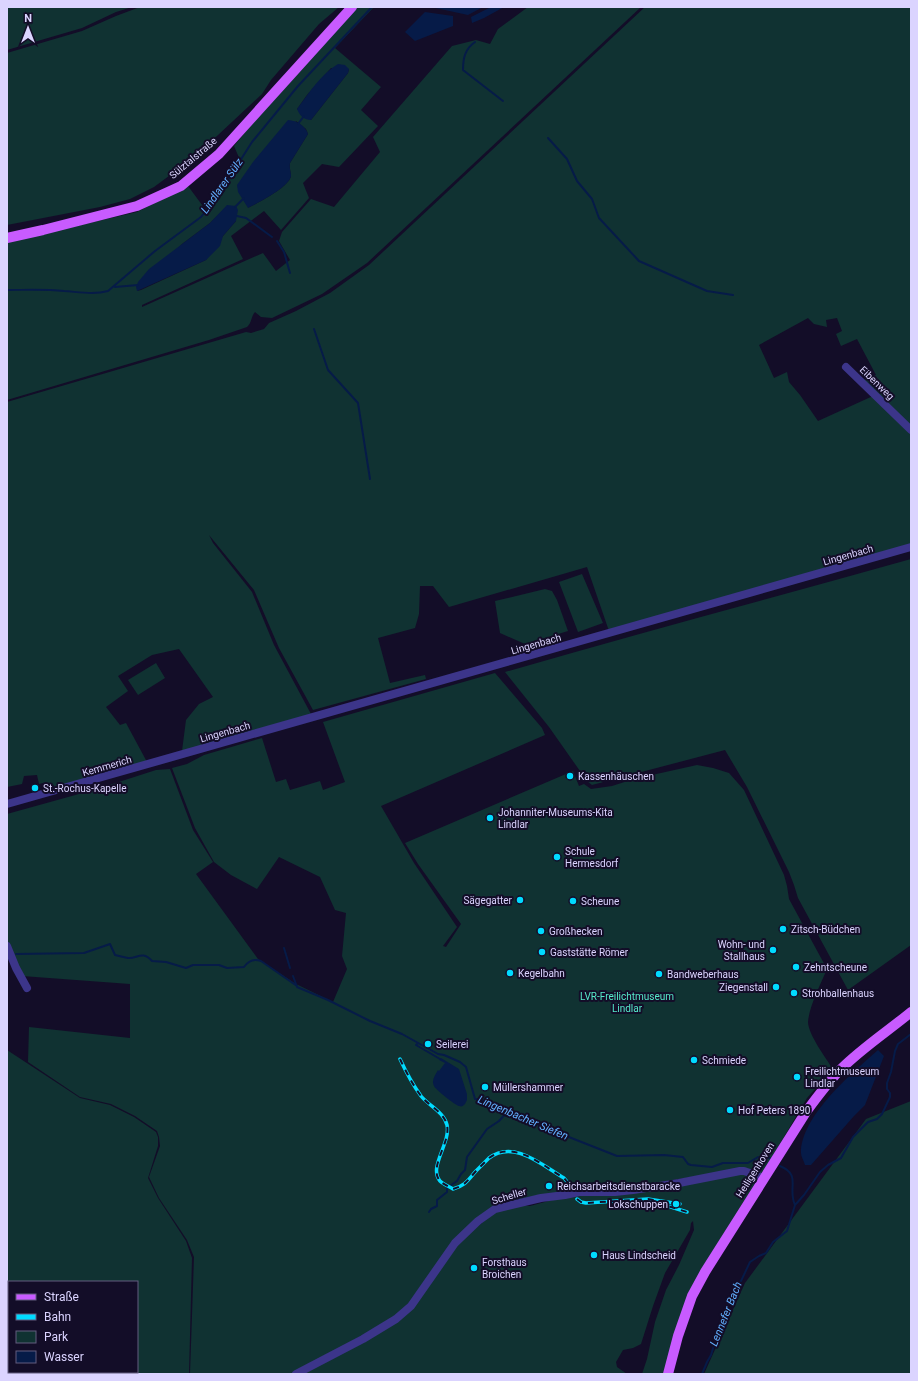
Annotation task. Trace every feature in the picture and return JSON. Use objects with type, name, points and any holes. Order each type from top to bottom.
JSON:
[{"type":"main road","name":"Sülztalstraße","points":[[7,238],[137,206],[181,186],[219,154],[352,7]]},
{"type":"main road","name":"Heiligenhoven","points":[[668,1374],[678,1336],[692,1296],[705,1272],[806,1112],[824,1087],[842,1068],[861,1051],[911,1012]]},
{"type":"street","name":"Eibenweg","points":[[846,367],[911,430]]},
{"type":"street","name":"Lingenbach","points":[[167,759],[911,547]]},
{"type":"street","name":"Kemmerich","points":[[7,804],[167,759]]},
{"type":"street","points":[[7,946],[16,968],[27,988]]},
{"type":"street","name":"Scheller","points":[[296,1374],[363,1339],[396,1319],[411,1306],[455,1243],[478,1221],[495,1208],[541,1198],[579,1192],[615,1192],[679,1184],[740,1171],[764,1178]]},
{"type":"green space","points":[[7,7],[132,7],[116,12],[82,28],[7,50]]},
{"type":"green space","points":[[140,7],[339,7],[319,24],[271,80],[262,94],[187,164],[154,187],[130,199],[100,207],[7,225],[7,53],[82,31]]},
{"type":"green space","points":[[356,7],[374,7],[335,48],[381,87],[361,110],[378,126],[339,167],[322,164],[303,183],[309,198],[281,230],[264,211],[231,236],[243,259],[142,305],[142,307],[263,253],[276,271],[290,260],[279,241],[282,232],[311,199],[334,207],[380,152],[373,137],[452,46],[476,40],[490,44],[498,29],[528,7],[641,7],[367,263],[322,294],[272,318],[261,317],[255,312],[250,324],[247,327],[209,340],[7,400],[7,242],[137,212],[188,186],[205,209],[216,197],[240,160],[234,146],[297,69]],"holes":[[[331,68],[349,69],[348,73],[311,120],[297,109],[307,95]],[[296,121],[306,129],[308,134],[290,163],[291,176],[289,180],[279,190],[248,208]],[[227,206],[236,221],[206,260],[137,291],[182,244],[210,223]]]},
{"type":"green space","points":[[645,7],[911,7],[911,428],[861,381],[876,375],[857,339],[841,346],[836,334],[842,331],[837,318],[826,320],[827,327],[814,324],[808,318],[759,345],[774,378],[787,372],[789,382],[818,421],[873,396],[911,432],[911,545],[609,631],[587,567],[449,607],[433,586],[420,586],[419,614],[415,628],[378,638],[390,683],[425,675],[426,679],[313,710],[279,648],[254,590],[209,535],[213,543],[252,592],[274,645],[311,714],[182,751],[186,720],[199,704],[213,697],[179,649],[152,655],[118,676],[128,691],[106,707],[120,725],[126,723],[147,762],[45,792],[43,783],[39,784],[37,775],[24,776],[22,784],[7,787],[7,402],[246,332],[251,333],[264,329],[269,323],[330,293],[369,265]]},
{"type":"green space","points":[[911,559],[911,945],[848,990],[798,898],[789,872],[747,787],[725,750],[592,785],[587,781],[549,727],[505,672]]},
{"type":"green space","points":[[582,574],[603,623],[578,632],[559,582]]},
{"type":"green space","points":[[545,589],[552,591],[557,600],[568,631],[525,644],[500,633],[495,601]]},
{"type":"green space","points":[[156,663],[165,678],[138,695],[128,680]]},
{"type":"green space","name":"LVR-Freilichtmuseum Lindlar","points":[[495,673],[542,728],[545,735],[381,806],[414,863],[457,927],[443,946],[446,947],[461,924],[418,864],[405,843],[573,771],[579,786],[584,784],[591,789],[612,786],[634,779],[697,765],[729,773],[744,790],[784,875],[789,899],[827,969],[813,1002],[808,1022],[814,1040],[833,1069],[807,1098],[762,1174],[704,1175],[616,1189],[577,1190],[515,1200],[494,1206],[476,1220],[413,1300],[396,1316],[294,1374],[190,1374],[194,1257],[187,1240],[159,1198],[149,1177],[160,1146],[157,1131],[135,1116],[111,1104],[80,1097],[28,1062],[29,1027],[130,1038],[130,984],[22,976],[7,939],[7,814],[97,789],[156,770],[170,769],[193,830],[213,862],[196,874],[258,959],[296,984],[333,1002],[347,969],[342,956],[346,913],[335,910],[320,877],[279,857],[257,889],[231,875],[214,862],[195,828],[172,768],[187,764],[204,755],[262,738],[276,782],[286,779],[290,790],[320,781],[323,790],[345,782],[323,722]]},
{"type":"green space","points":[[7,1050],[80,1098],[110,1105],[134,1117],[156,1132],[158,1137],[158,1146],[148,1178],[158,1198],[186,1241],[192,1258],[189,1374],[7,1374]]},
{"type":"green space","points":[[911,1101],[911,1374],[704,1374],[745,1283],[866,1119]]},
{"type":"green space","points":[[742,1174],[757,1180],[701,1270],[665,1374],[642,1374],[647,1359],[655,1322],[666,1290],[679,1265],[694,1230],[693,1221],[691,1223],[690,1230],[665,1273],[641,1344],[633,1348],[623,1350],[616,1362],[617,1367],[627,1374],[299,1374],[391,1325],[456,1245],[496,1211],[516,1205],[530,1206],[567,1196]]},
{"type":"water","points":[[431,7],[483,7],[468,15]]},
{"type":"water","points":[[491,7],[504,7],[472,23],[471,17]]},
{"type":"water","points":[[425,12],[453,16],[453,26],[415,41],[405,32]]},
{"type":"water","points":[[338,64],[345,65],[349,69],[348,73],[311,120],[301,116],[297,109],[321,78]]},
{"type":"water","points":[[288,120],[300,124],[305,128],[308,134],[290,163],[291,176],[285,185],[279,190],[248,208],[238,192],[237,185],[253,162]]},
{"type":"water","points":[[227,205],[236,206],[238,210],[236,221],[223,236],[220,246],[206,260],[137,291],[136,287],[138,282],[149,269],[210,223]]},
{"type":"water","points":[[878,1050],[884,1056],[865,1105],[811,1165],[805,1165],[801,1153],[803,1139],[809,1125],[830,1096]]},
{"type":"water","points":[[441,1058],[459,1069],[467,1094],[467,1100],[462,1106],[454,1103],[434,1086],[433,1080],[438,1070],[439,1071],[445,1063],[439,1060]]},
{"type":"waterway","name":"Lindlarer Sülz","points":[[7,290],[50,290],[92,293],[108,291],[155,251],[201,217],[217,197],[252,142],[298,86],[372,7]]},
{"type":"waterway","points":[[475,42],[465,54],[463,70],[503,101]]},
{"type":"waterway","points":[[298,124],[304,116]]},
{"type":"waterway","points":[[548,138],[567,159],[577,181],[592,199],[599,218],[639,261],[707,291],[733,295]]},
{"type":"waterway","points":[[235,207],[244,198]]},
{"type":"waterway","points":[[237,216],[246,218],[272,237]]},
{"type":"waterway","points":[[277,241],[284,252],[290,273]]},
{"type":"waterway","points":[[115,287],[138,285]]},
{"type":"waterway","points":[[314,329],[328,370],[358,403],[370,479]]},
{"type":"waterway","name":"Lingenbacher Siefen","points":[[16,954],[84,953],[110,944],[115,955],[128,958],[142,955],[152,961],[166,962],[186,968],[193,965],[219,965],[227,968],[244,967],[247,963],[256,960],[261,961],[297,986]]},
{"type":"waterway","name":"Lingenbacher Siefen","points":[[284,948],[290,968]]},
{"type":"waterway","name":"Lingenbacher Siefen","points":[[293,976],[297,987],[328,1000],[370,1021],[402,1034],[438,1054],[460,1062],[466,1067],[475,1099],[479,1099],[546,1128],[617,1156],[664,1155],[683,1157],[688,1164],[712,1167],[723,1163],[748,1163],[758,1157]]},
{"type":"waterway","name":"Lennefer Bach","points":[[702,1374],[711,1355],[720,1325],[736,1285],[741,1281],[750,1262],[766,1253],[773,1242],[787,1231],[795,1205],[820,1172],[828,1165],[841,1158],[853,1137],[868,1122],[877,1119],[882,1114],[890,1097],[890,1093],[887,1089],[887,1083],[891,1072],[895,1051],[898,1044],[911,1034]]},
{"type":"waterway","name":"Lingenbacher Siefen","points":[[418,1043],[416,1045],[440,1059]]},
{"type":"waterway","points":[[429,1212],[437,1206],[437,1200],[447,1192],[447,1188],[457,1181],[465,1170],[467,1157],[487,1129],[499,1121],[507,1112]]},
{"type":"waterway","name":"Lingenbacher Siefen","points":[[762,1157],[770,1158]]},
{"type":"waterway","name":"Lingenbacher Siefen","points":[[780,1166],[787,1170],[792,1178],[792,1193],[795,1205]]},
{"type":"railway","points":[[400,1059],[421,1096],[443,1116],[447,1125],[446,1139],[437,1169],[437,1175],[441,1182],[453,1189],[461,1186],[489,1158],[499,1153],[508,1151],[528,1156],[538,1161],[564,1178],[572,1189]]},
{"type":"railway","points":[[577,1199],[586,1203],[648,1199],[680,1204]]},
{"type":"railway","points":[[658,1203],[687,1212]]},
{"type":"place","name":"Kassenhäuschen","points":[[570,776]]},
{"type":"place","name":"St.-Rochus-Kapelle","points":[[35,788]]},
{"type":"place","name":"Johanniter-Museums-Kita Lindlar","points":[[490,818]]},
{"type":"place","name":"Schule Hermesdorf","points":[[557,857]]},
{"type":"place","name":"Sägegatter","points":[[520,900]]},
{"type":"place","name":"Scheune","points":[[573,901]]},
{"type":"place","name":"Zitsch-Büdchen","points":[[783,929]]},
{"type":"place","name":"Großhecken","points":[[541,931]]},
{"type":"place","name":"Wohn- und Stallhaus","points":[[773,950]]},
{"type":"place","name":"Gaststätte Römer","points":[[542,952]]},
{"type":"place","name":"Zehntscheune","points":[[796,967]]},
{"type":"place","name":"Kegelbahn","points":[[510,973]]},
{"type":"place","name":"Bandweberhaus","points":[[659,974]]},
{"type":"place","name":"Ziegenstall","points":[[776,987]]},
{"type":"place","name":"Strohballenhaus","points":[[794,993]]},
{"type":"place","name":"Seilerei","points":[[428,1044]]},
{"type":"place","name":"Schmiede","points":[[694,1060]]},
{"type":"place","name":"Freilichtmuseum Lindlar","points":[[797,1077]]},
{"type":"place","name":"Müllershammer","points":[[485,1087]]},
{"type":"place","name":"Hof Peters 1890","points":[[730,1110]]},
{"type":"place","name":"Reichsarbeitsdienstbaracke","points":[[549,1186]]},
{"type":"place","name":"Lokschuppen","points":[[676,1204]]},
{"type":"place","name":"Haus Lindscheid","points":[[594,1255]]},
{"type":"place","name":"Forsthaus Broichen","points":[[474,1268]]}]
